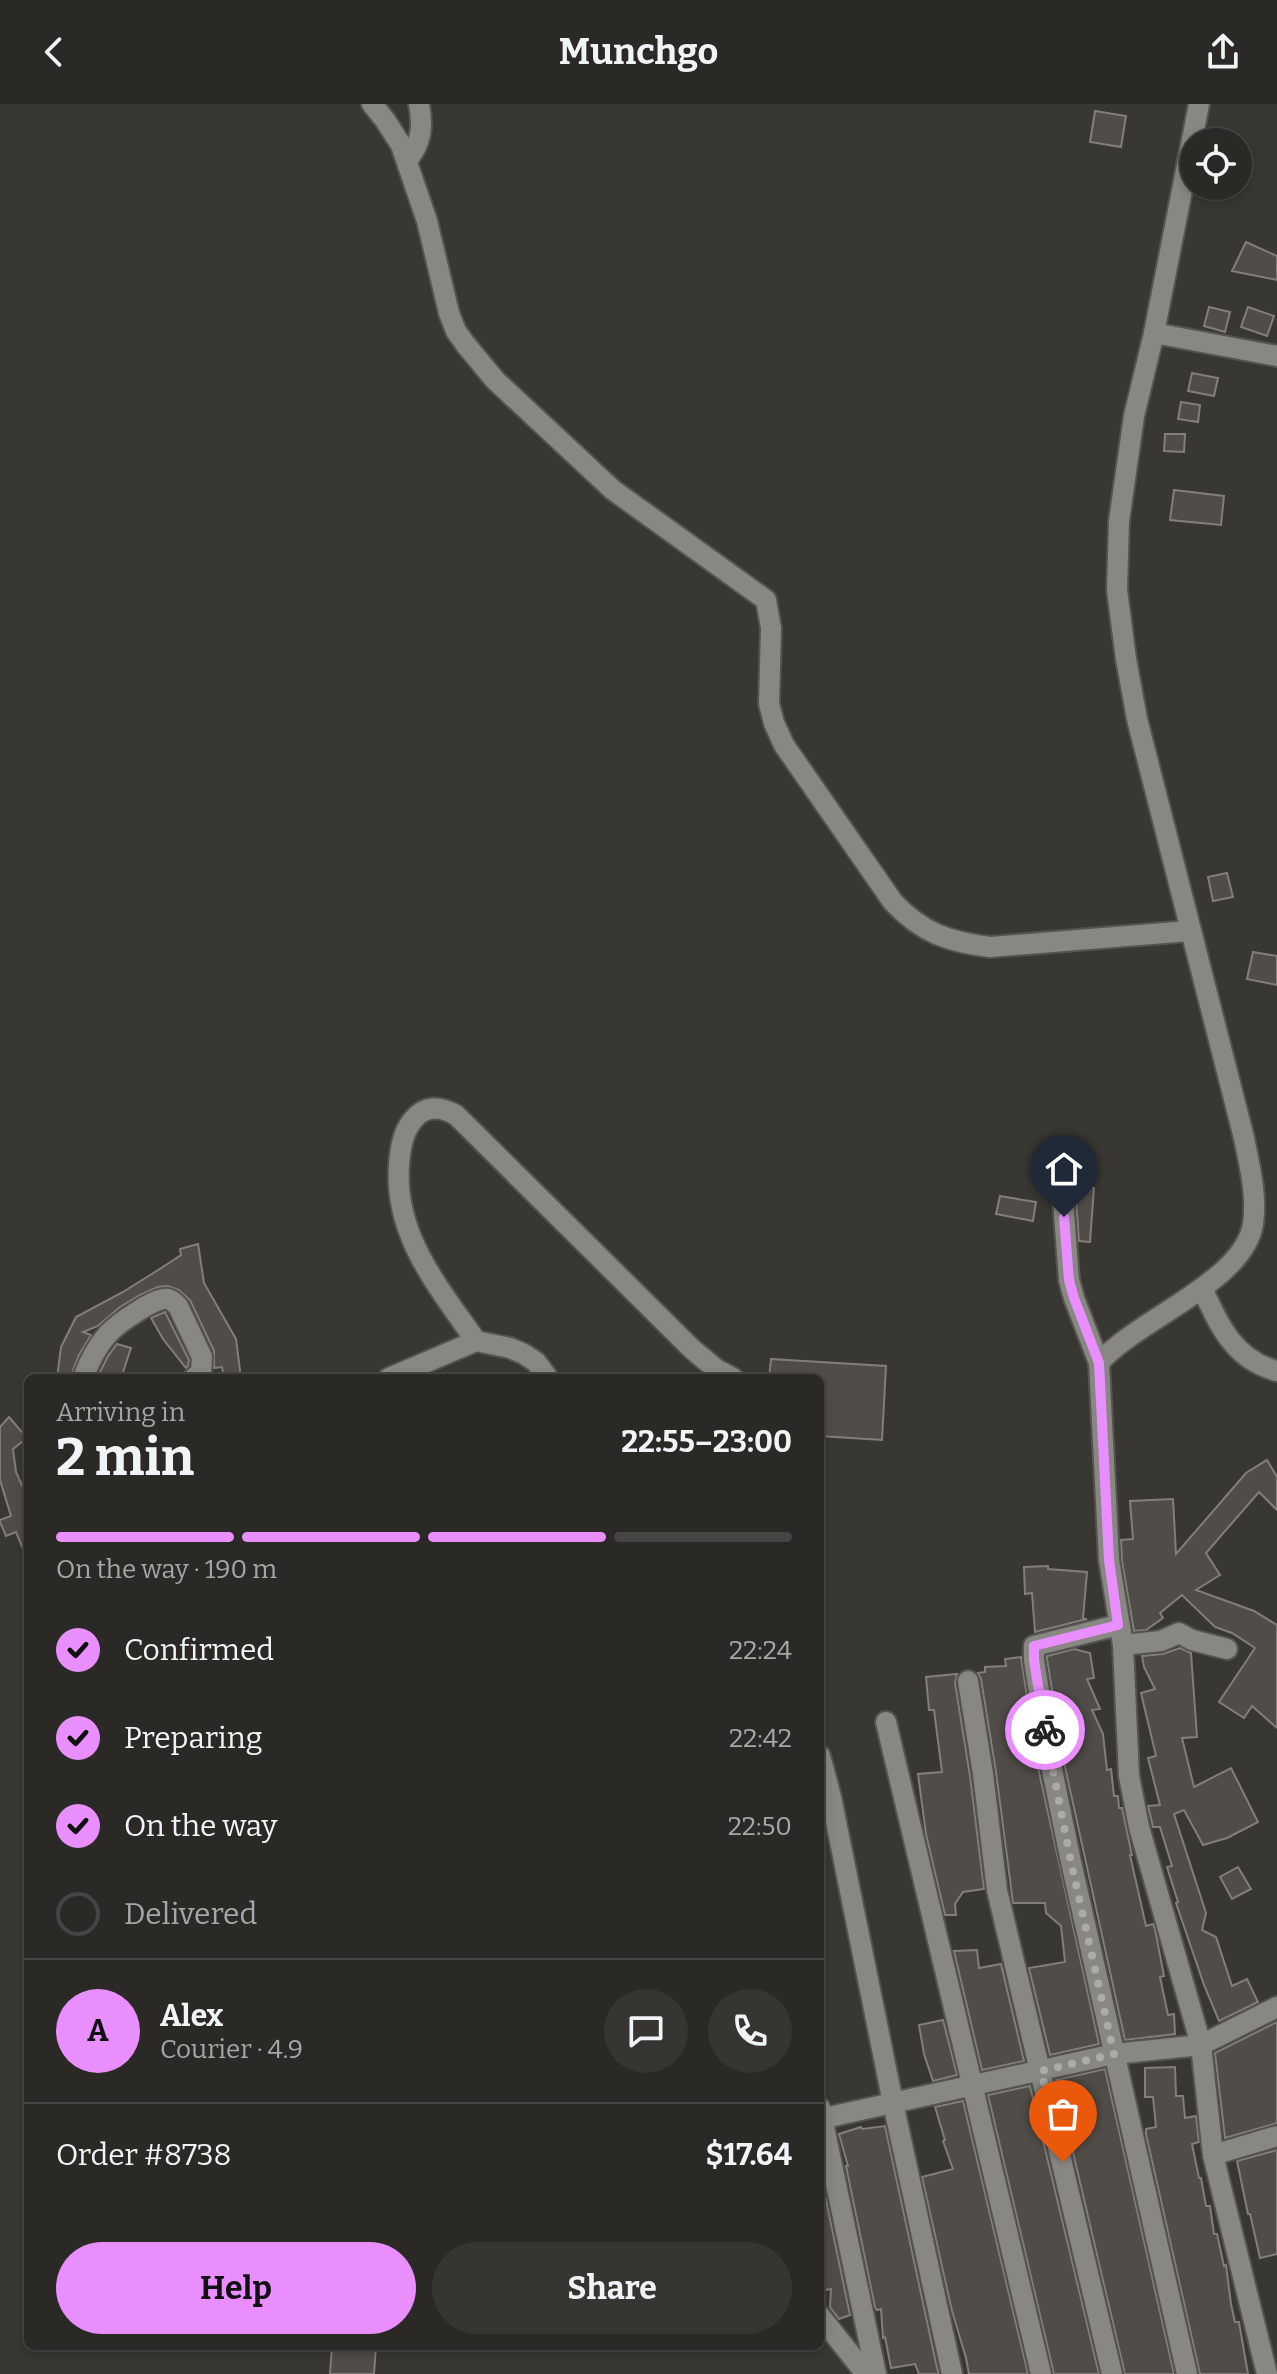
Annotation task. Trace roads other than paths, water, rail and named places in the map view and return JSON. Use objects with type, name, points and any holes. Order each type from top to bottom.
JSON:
[{"type":"street","points":[[372,104],[401,145],[407,160],[427,221],[449,313],[466,345],[495,380],[613,490],[766,600],[771,628],[769,704],[784,745],[893,902],[908,917],[935,935],[963,944],[990,947],[1189,931]]},
{"type":"street","points":[[407,160],[421,139],[419,104]]},
{"type":"street","points":[[1099,1363],[1123,1341],[1202,1288],[1230,1265],[1246,1246],[1255,1203],[1244,1138],[1137,719],[1117,590],[1119,521],[1126,462],[1199,104]]},
{"type":"street","points":[[1154,333],[1277,356]]},
{"type":"street","points":[[476,1341],[423,1262],[405,1223],[400,1202],[399,1165],[405,1132],[411,1121],[430,1109],[445,1109],[456,1115],[692,1349],[725,1374]]},
{"type":"street","points":[[1062,1186],[1069,1280],[1099,1363],[1109,1560],[1120,1635],[1129,1776],[1201,2045],[1213,2155],[1267,2374]]},
{"type":"street","points":[[1202,1288],[1219,1324],[1234,1346],[1262,1367],[1277,1371]]},
{"type":"street","points":[[85,1374],[97,1348],[110,1332],[155,1300],[165,1298],[178,1306],[202,1357],[199,1374]]},
{"type":"street","points":[[398,1374],[476,1341],[524,1354],[536,1362],[545,1374]]},
{"type":"street","points":[[1187,2374],[1065,1833],[1034,1646],[1120,1635],[1161,1641],[1179,1633],[1192,1640],[1227,1649]]},
{"type":"street","points":[[968,1681],[997,1890],[1112,2374]]},
{"type":"street","points":[[886,1722],[1041,2374]]},
{"type":"street","points":[[824,1771],[952,2374]]},
{"type":"street","points":[[824,2114],[975,2086],[1114,2054],[1201,2045],[1277,2007]]},
{"type":"street","points":[[824,2129],[876,2374]]},
{"type":"street","points":[[1213,2155],[1277,2136]]},
{"type":"street","points":[[824,2321],[866,2374]]}]
